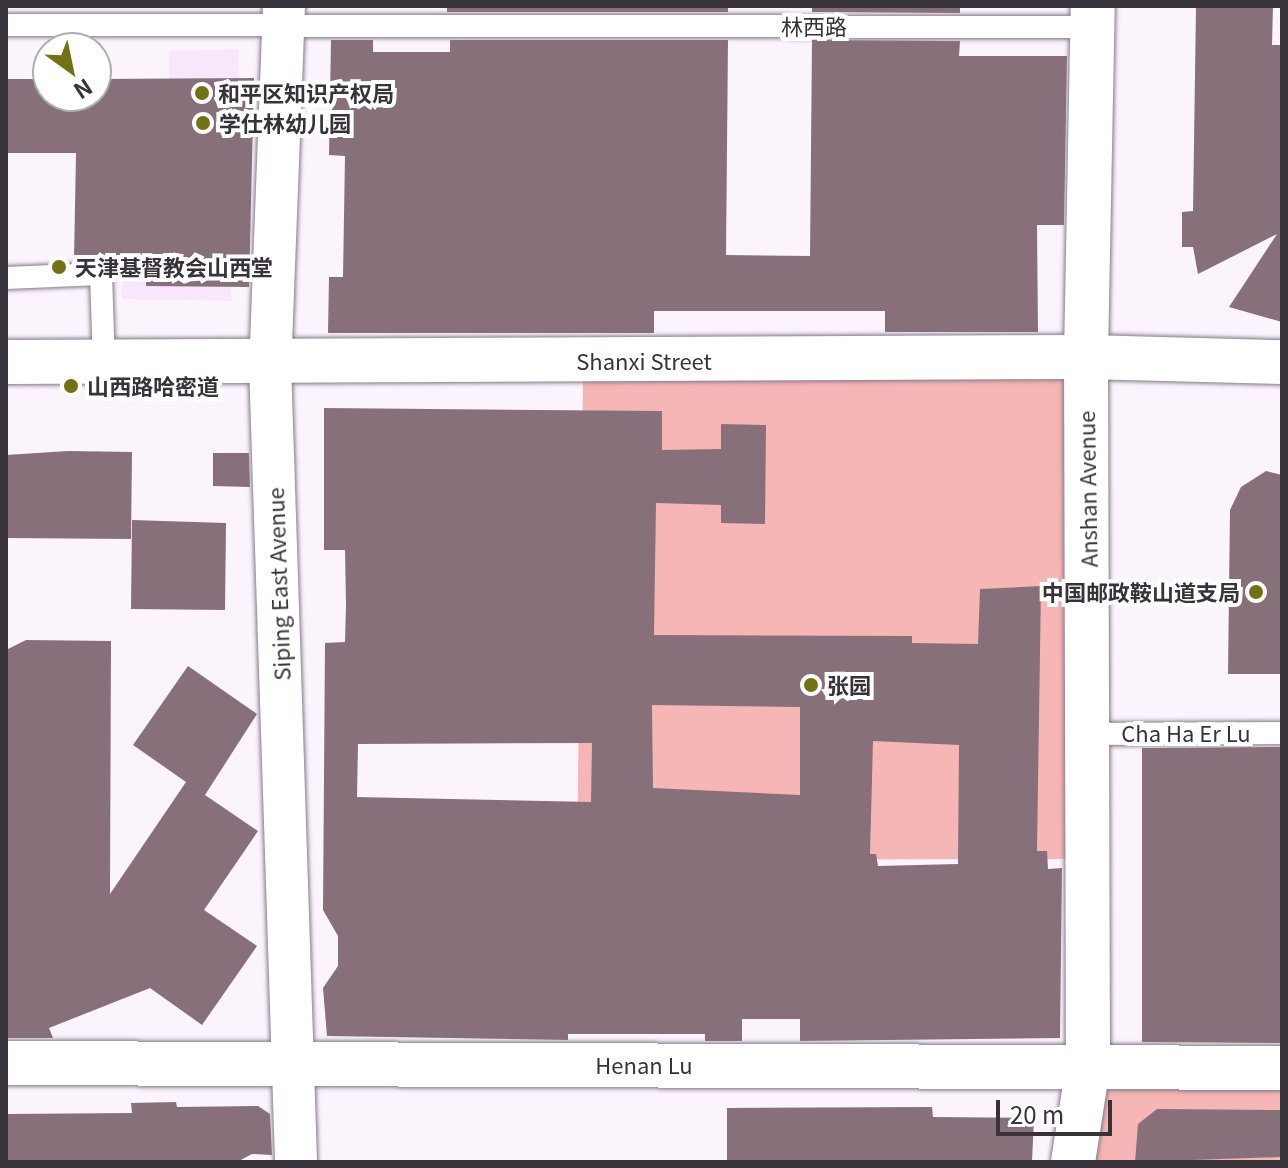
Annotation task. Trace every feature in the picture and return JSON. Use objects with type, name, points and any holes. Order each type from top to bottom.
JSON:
[{"type":"street","name":"Siping East Avenue","points":[[284,15],[270,364],[296,1162]]},
{"type":"street","name":"Anshan Avenue","points":[[1073,1162],[1088,1066],[1090,734],[1086,357],[1093,16]]},
{"type":"street","name":"Shanxi Street","points":[[6,362],[270,364],[1086,357],[1282,362]]},
{"type":"street","name":"Henan Lu","points":[[6,1063],[1282,1068]]},
{"type":"lane","name":"林西路","points":[[6,25],[284,15],[1093,16]]},
{"type":"lane","points":[[6,278],[101,274],[104,364]]},
{"type":"lane","name":"Cha Ha Er Lu","points":[[1090,734],[1282,733]]},
{"type":"shaded area","name":"学仕林幼儿园","points":[[239,49],[231,301],[122,299],[121,195],[169,197],[169,51]]},
{"type":"shaded area","name":"张园","points":[[1073,372],[1071,859],[577,860],[583,375]]},
{"type":"shaded area","points":[[1082,1081],[1282,1087],[1282,1162],[1073,1162]]},
{"type":"building","points":[[447,6],[728,6],[728,12],[447,12]]},
{"type":"building","points":[[812,6],[960,6],[960,13],[812,12]]},
{"type":"building","points":[[1196,6],[1273,6],[1272,45],[1282,45],[1282,322],[1229,307],[1277,234],[1198,274],[1193,247],[1182,247],[1182,212],[1193,211]]},
{"type":"building","points":[[331,40],[373,40],[373,52],[450,52],[450,40],[728,40],[726,255],[810,256],[812,40],[960,41],[959,56],[1067,56],[1064,225],[1037,225],[1038,332],[885,332],[885,311],[654,311],[654,333],[328,333],[329,277],[343,277],[345,156],[329,155]]},
{"type":"building","points":[[254,78],[249,287],[146,286],[146,277],[115,277],[107,261],[74,261],[76,153],[6,153],[6,79],[32,79],[32,112],[112,112],[112,79]]},
{"type":"building","points":[[324,408],[662,411],[662,450],[721,449],[721,424],[766,425],[765,524],[721,523],[721,505],[656,503],[654,635],[912,636],[912,643],[978,644],[980,589],[1041,586],[1037,851],[1047,851],[1048,869],[1062,868],[1060,1038],[800,1041],[800,1019],[742,1019],[742,1041],[705,1041],[705,1034],[568,1034],[568,1040],[327,1036],[323,988],[338,966],[338,936],[323,910],[325,643],[345,642],[346,606],[345,550],[324,550]],"holes":[[[652,705],[800,707],[800,795],[653,788]],[[873,741],[959,745],[958,864],[878,866],[876,854],[870,854]],[[592,743],[591,802],[357,797],[358,744]]]},
{"type":"building","points":[[68,451],[132,452],[131,539],[6,538],[6,455]]},
{"type":"building","points":[[213,453],[249,453],[250,487],[213,486]]},
{"type":"building","name":"中国邮政鞍山道支局","points":[[1266,471],[1282,475],[1282,674],[1228,674],[1230,510],[1241,487]]},
{"type":"building","points":[[132,520],[226,523],[225,610],[131,609]]},
{"type":"building","points":[[26,640],[111,641],[110,894],[186,782],[133,745],[188,666],[257,714],[205,795],[258,831],[204,910],[257,946],[202,1025],[150,988],[49,1028],[53,1038],[6,1038],[6,650]]},
{"type":"building","points":[[1280,747],[1282,1043],[1142,1042],[1142,748]]},
{"type":"building","points":[[176,1102],[177,1107],[258,1106],[270,1114],[272,1155],[252,1154],[237,1162],[6,1162],[6,1114],[132,1113],[131,1103]]},
{"type":"building","points":[[932,1107],[933,1117],[1034,1118],[1032,1162],[727,1162],[727,1108]]},
{"type":"building","points":[[1157,1109],[1282,1110],[1282,1157],[1135,1162],[1138,1124]]},
{"type":"place","name":"和平区知识产权局","points":[[202,93]]},
{"type":"place","name":"学仕林幼儿园","points":[[203,123]]},
{"type":"place","name":"天津基督教会山西堂","points":[[59,267]]},
{"type":"place","name":"山西路哈密道","points":[[71,386]]},
{"type":"place","name":"中国邮政鞍山道支局","points":[[1256,592]]},
{"type":"place","name":"张园","points":[[811,685]]}]
